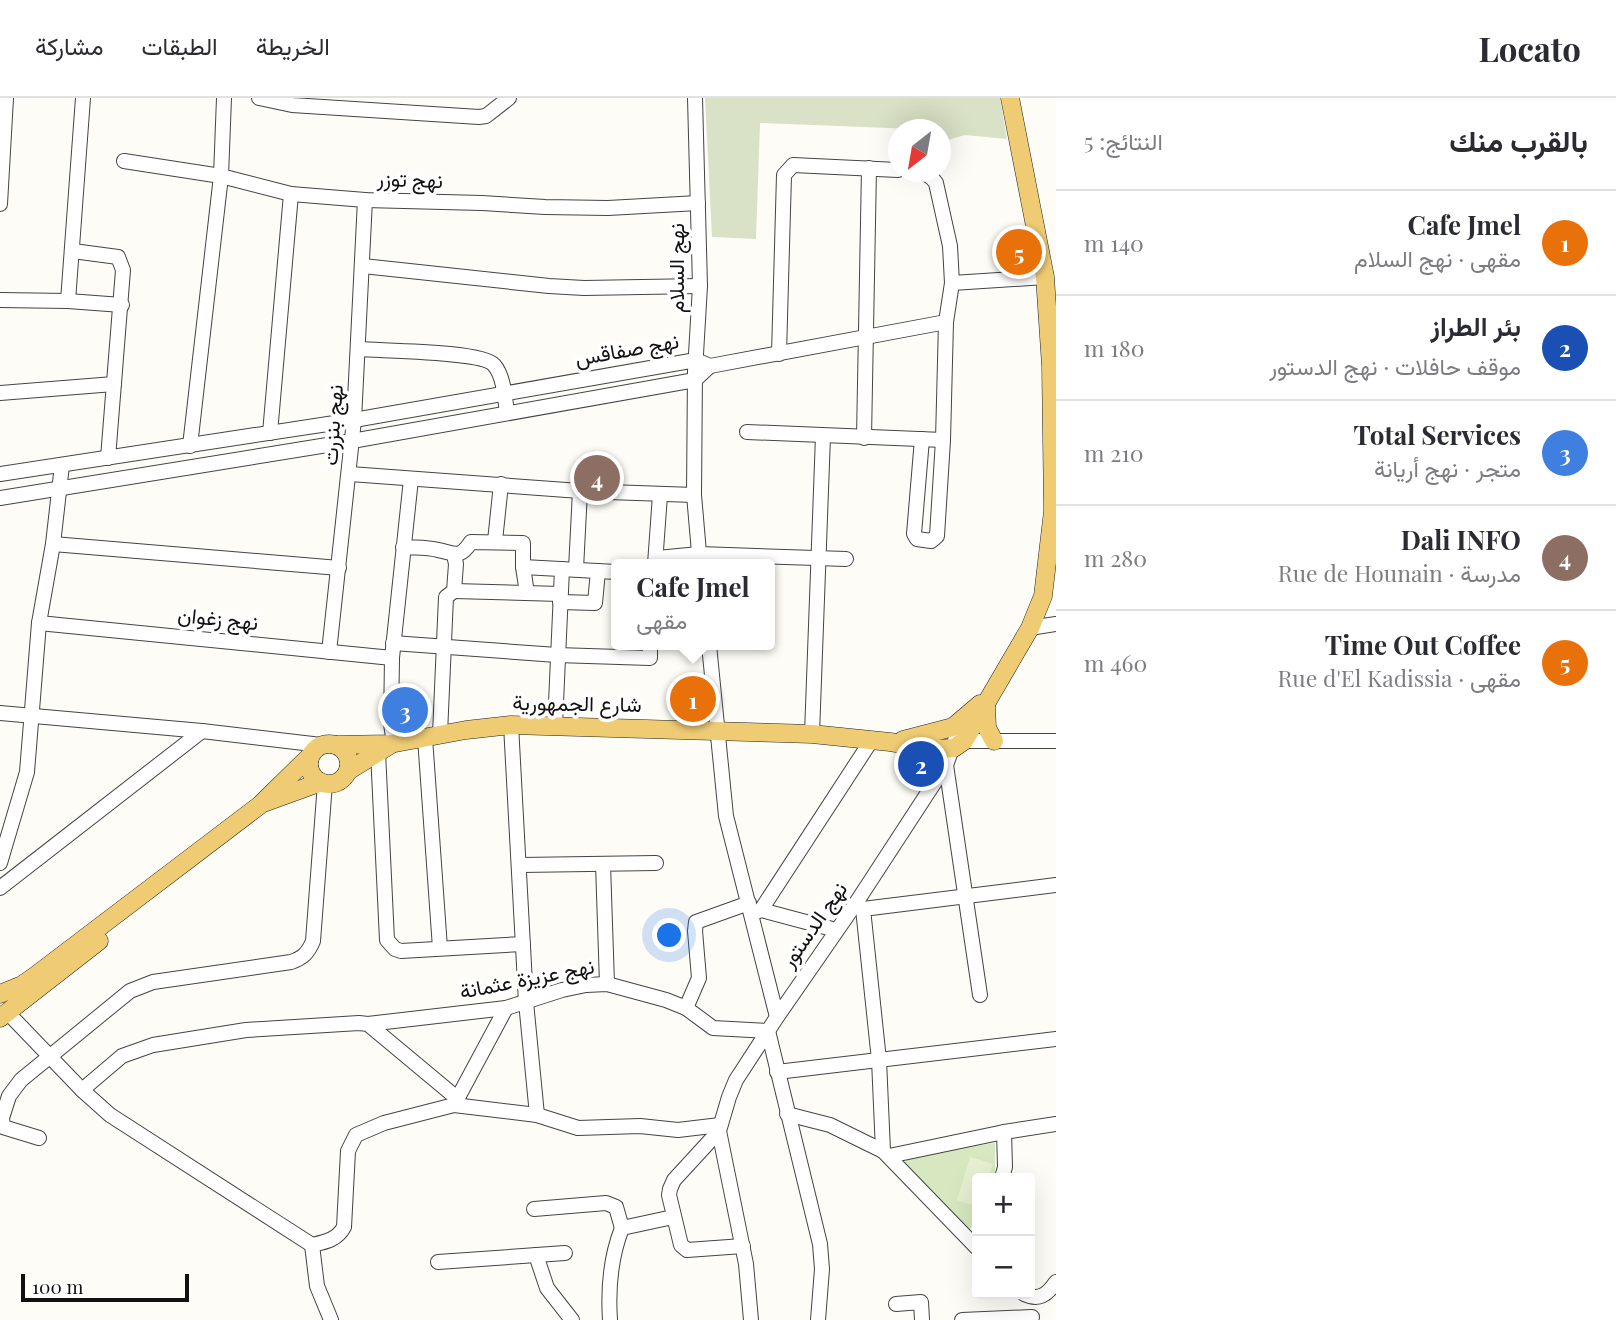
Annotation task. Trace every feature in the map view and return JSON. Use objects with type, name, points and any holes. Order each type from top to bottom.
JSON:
[{"type":"main road","points":[[959,738],[996,685],[1030,628],[1043,596],[1055,511],[1051,366],[1045,276],[1010,98]]},
{"type":"main road","points":[[959,738],[986,706],[996,685]]},
{"type":"main road","points":[[986,706],[987,727],[994,741]]},
{"type":"main road","name":"شارع الجمهورية","points":[[322,749],[388,747],[432,736],[511,724],[812,734],[890,742],[934,734],[959,738]]},
{"type":"main road","points":[[260,804],[323,783],[337,782],[348,771],[388,747]]},
{"type":"main road","points":[[0,994],[22,985],[170,873],[260,804],[322,749],[342,748],[349,758],[348,771]]},
{"type":"main road","points":[[322,749],[309,768],[316,779],[323,783]]},
{"type":"main road","points":[[4,1015],[121,923],[170,873]]},
{"type":"street","points":[[0,204],[5,98]]},
{"type":"street","points":[[68,301],[83,98]]},
{"type":"street","points":[[190,446],[221,176],[224,98]]},
{"type":"street","points":[[260,98],[292,105],[333,103],[479,117],[486,116],[509,98]]},
{"type":"street","points":[[431,114],[434,98]]},
{"type":"street","name":"نهج السلام","points":[[695,98],[700,286],[695,380],[694,495],[699,559]]},
{"type":"street","name":"نهج توزر","points":[[124,161],[221,176],[291,194],[365,200],[608,208],[698,203]]},
{"type":"street","points":[[779,354],[784,175],[793,165],[888,169]]},
{"type":"street","points":[[864,438],[869,168]]},
{"type":"street","points":[[922,439],[914,534],[917,539],[931,541],[937,536],[946,322],[952,283],[950,246],[935,182]]},
{"type":"street","points":[[270,433],[291,194]]},
{"type":"street","name":"نهج بنزرت","points":[[329,652],[350,474],[359,349],[365,200]]},
{"type":"street","points":[[73,251],[113,256],[120,259],[123,270],[108,458]]},
{"type":"street","points":[[363,266],[549,286],[700,286]]},
{"type":"street","points":[[952,283],[1045,276]]},
{"type":"street","points":[[0,300],[121,305]]},
{"type":"street","points":[[710,366],[946,322]]},
{"type":"street","points":[[359,349],[482,358],[495,366],[507,413]]},
{"type":"street","name":"نهج صفاقس","points":[[0,474],[354,420],[696,360],[710,366],[695,380],[352,441],[0,498]]},
{"type":"street","points":[[0,393],[114,384]]},
{"type":"street","points":[[747,432],[943,440]]},
{"type":"street","points":[[812,734],[823,436]]},
{"type":"street","points":[[0,863],[25,783],[39,622],[53,544],[62,465]]},
{"type":"street","points":[[350,474],[580,491],[694,495]]},
{"type":"street","points":[[411,479],[393,650],[388,747],[387,940],[395,949],[401,951],[523,944]]},
{"type":"street","points":[[495,541],[501,484]]},
{"type":"street","points":[[555,725],[560,598],[569,569],[580,491]]},
{"type":"street","points":[[656,559],[660,495]]},
{"type":"street","points":[[403,547],[440,550],[454,555],[465,551],[471,542],[523,543],[527,593]]},
{"type":"street","points":[[53,544],[339,568]]},
{"type":"street","points":[[454,555],[454,591]]},
{"type":"street","points":[[699,559],[846,559]]},
{"type":"street","points":[[523,567],[611,572]]},
{"type":"street","points":[[440,948],[432,736],[444,646],[446,597],[454,591],[527,593],[595,603],[598,571]]},
{"type":"street","name":"نهج زغوان","points":[[39,622],[329,652],[444,646],[557,654],[650,652]]},
{"type":"street","points":[[1030,628],[1056,624]]},
{"type":"street","points":[[710,650],[727,826],[754,909],[777,1017]]},
{"type":"street","points":[[0,713],[202,731],[322,749]]},
{"type":"street","points":[[511,724],[521,865],[526,1002],[537,1115]]},
{"type":"street","points":[[0,888],[202,731]]},
{"type":"street","points":[[959,738],[1056,741]]},
{"type":"street","name":"نهج الدستور","points":[[720,1128],[736,1080],[836,930],[860,906],[946,765],[959,738]]},
{"type":"street","points":[[754,909],[871,741]]},
{"type":"street","points":[[946,765],[980,995]]},
{"type":"street","points":[[39,1138],[6,1130],[1,1124],[13,1089],[49,1055],[141,985],[270,966],[303,958],[310,950],[313,941],[323,783]]},
{"type":"street","points":[[521,865],[656,863]]},
{"type":"street","points":[[603,864],[607,984]]},
{"type":"street","points":[[886,1153],[879,1060],[860,906],[1056,885]]},
{"type":"street","points":[[686,1009],[699,978],[696,922],[754,909],[836,930]]},
{"type":"street","name":"نهج عزيزة عثمانة","points":[[82,1090],[122,1056],[153,1045],[246,1030],[342,1023],[368,1024],[506,1007],[562,989],[586,985],[607,984],[640,991],[686,1009],[713,1028],[768,1031]]},
{"type":"street","points":[[456,1102],[506,1007]]},
{"type":"street","points":[[4,1015],[49,1055],[82,1090],[133,1131],[312,1245],[330,1240],[340,1234],[344,1227],[348,1150],[356,1135],[402,1117],[456,1102],[537,1115],[578,1128],[720,1128]]},
{"type":"street","points":[[368,1024],[456,1102]]},
{"type":"street","points":[[768,1031],[820,1244],[822,1269],[818,1320]]},
{"type":"street","points":[[777,1072],[1056,1040]]},
{"type":"street","points":[[787,1114],[830,1125],[886,1153],[937,1209],[972,1239]]},
{"type":"street","points":[[886,1153],[1056,1124]]},
{"type":"street","points":[[720,1128],[674,1180],[669,1195],[673,1217],[681,1245],[687,1250],[743,1246]]},
{"type":"street","points":[[720,1128],[743,1246],[751,1320]]},
{"type":"street","points":[[1003,1173],[1004,1132]]},
{"type":"street","points":[[534,1209],[606,1203],[616,1207],[622,1228],[612,1270],[610,1320]]},
{"type":"street","points":[[622,1228],[673,1217]]},
{"type":"street","points":[[312,1245],[317,1286],[331,1320]]},
{"type":"street","points":[[439,1262],[565,1252]]},
{"type":"street","points":[[536,1255],[547,1288],[572,1320]]},
{"type":"street","points":[[1035,1295],[1051,1290],[1056,1282]]},
{"type":"street","points":[[962,1320],[1032,1319],[1030,1299]]},
{"type":"street","points":[[896,1304],[921,1302],[922,1320]]},
{"type":"green space","points":[[705,98],[1000,98],[1007,139],[965,135],[951,139],[951,119],[888,119],[888,128],[760,123],[756,239],[712,237]]},
{"type":"green space","points":[[995,1143],[995,1173],[972,1173],[972,1226],[969,1230],[966,1230],[904,1164],[908,1156]]},
{"type":"green space","points":[[970,1157],[993,1164],[990,1173],[972,1173],[972,1205],[957,1200]]},
{"type":"place","name":"Time Out Coffee","points":[[1019,252]]},
{"type":"place","name":"Dali INFO","points":[[597,478]]},
{"type":"place","name":"Cafe Jmel","points":[[693,699]]},
{"type":"place","name":"Total Services","points":[[405,710]]},
{"type":"place","name":"بئر الطراز","points":[[921,764]]}]
